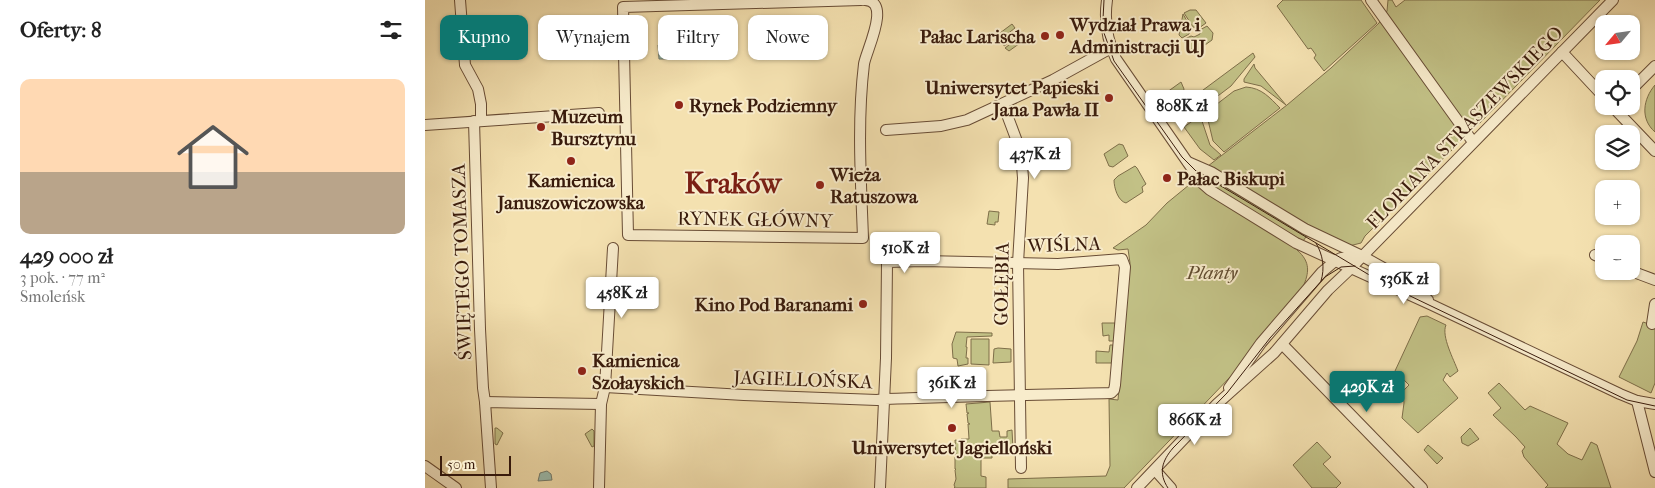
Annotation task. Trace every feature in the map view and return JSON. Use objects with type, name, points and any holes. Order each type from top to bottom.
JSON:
[{"type":"street","name":"ŚWIĘTEGO TOMASZA","points":[[460,0],[465,65],[478,89],[481,104],[477,121],[480,329],[491,488]]},
{"type":"street","name":"RYNEK GŁÓWNY","points":[[863,0],[869,0],[874,4],[877,24],[864,63],[860,130],[863,238],[627,235],[621,3],[863,0]]},
{"type":"street","points":[[1107,0],[1105,22],[1111,48],[1125,74],[1188,161],[1202,184],[1210,190],[1285,237],[1620,394],[1637,401],[1655,404]]},
{"type":"street","points":[[1371,0],[1473,142]]},
{"type":"street","name":"FLORIANA STRASZEWSKIEGO","points":[[1137,488],[1217,404],[1282,344],[1329,290],[1613,0]]},
{"type":"street","points":[[886,130],[941,126],[967,120],[1053,80],[1111,48]]},
{"type":"street","points":[[1562,52],[1595,87]]},
{"type":"street","points":[[1640,81],[1655,66]]},
{"type":"street","name":"GOŁĘBIA","points":[[1003,104],[1021,152],[1023,178],[1018,263],[1021,468]]},
{"type":"street","points":[[425,125],[599,114]]},
{"type":"street","points":[[1621,115],[1655,150]]},
{"type":"street","points":[[1188,161],[1211,172],[1305,229],[1407,280],[1432,305]]},
{"type":"street","points":[[599,488],[601,404],[605,387],[613,248]]},
{"type":"street","name":"FLORIANA STRASZEWSKIEGO","points":[[1217,404],[1261,342],[1322,272],[1335,261],[1344,257],[1362,256]]},
{"type":"street","name":"WIŚLNA","points":[[885,399],[887,262],[1058,264],[1122,259],[1125,267],[1115,385]]},
{"type":"street","points":[[1640,275],[1655,280]]},
{"type":"street","points":[[1651,324],[1655,304]]},
{"type":"street","points":[[1282,344],[1422,488]]},
{"type":"street","name":"JAGIELLOŃSKA","points":[[605,387],[744,395],[885,399],[1111,393],[1115,385]]},
{"type":"street","points":[[883,482],[885,399]]},
{"type":"street","points":[[1637,401],[1655,472]]},
{"type":"street","points":[[485,402],[601,404]]},
{"type":"street","points":[[425,466],[455,488]]},
{"type":"street","points":[[1155,470],[1171,488]]},
{"type":"green space","points":[[1283,0],[1361,0],[1377,23],[1324,71],[1314,58],[1316,55],[1311,48],[1308,49],[1277,6]]},
{"type":"green space","name":"Planty","points":[[1388,0],[1392,0],[1396,7],[1405,0],[1600,0],[1478,125],[1471,128],[1460,142],[1365,236],[1361,243],[1349,246],[1312,228],[1297,250],[1302,254],[1307,263],[1307,277],[1303,287],[1233,374],[1124,488],[1008,488],[1008,479],[1106,476],[1110,466],[1109,399],[1118,400],[1130,263],[1128,249],[1118,250],[1113,248],[1146,225],[1208,166],[1287,105],[1331,68],[1379,23],[1387,11]]},
{"type":"green space","points":[[1196,10],[1206,23],[1199,28],[1193,27],[1184,13]]},
{"type":"green space","points":[[1183,14],[1191,28],[1189,34],[1182,38],[1179,35]]},
{"type":"green space","points":[[1012,24],[1015,28],[1001,39],[996,36]]},
{"type":"green space","points":[[1207,26],[1213,33],[1212,40],[1198,50],[1190,49],[1183,40],[1200,34],[1200,30]]},
{"type":"green space","points":[[1017,31],[1021,34],[1004,46],[1003,42]]},
{"type":"green space","points":[[1022,35],[1023,41],[1009,51],[1005,48]]},
{"type":"green space","points":[[1253,53],[1255,57],[1231,86],[1202,108],[1195,96]]},
{"type":"green space","points":[[1254,64],[1255,68],[1286,105],[1261,86],[1244,82]]},
{"type":"green space","points":[[1181,82],[1184,89],[1183,94],[1171,104],[1163,95]]},
{"type":"green space","points":[[1655,85],[1655,132],[1647,121],[1645,109],[1648,96]]},
{"type":"green space","points":[[1246,87],[1261,91],[1280,108],[1224,152],[1213,141],[1208,120],[1204,114],[1234,91]]},
{"type":"green space","points":[[1184,101],[1192,101],[1198,111],[1182,123],[1172,110]]},
{"type":"green space","points":[[1198,117],[1201,118],[1210,145],[1221,155],[1214,160],[1200,149],[1184,127]]},
{"type":"green space","points":[[1119,144],[1123,145],[1128,156],[1113,167],[1109,166],[1104,154]]},
{"type":"green space","points":[[1135,166],[1146,184],[1142,187],[1143,192],[1126,203],[1117,194],[1114,180]]},
{"type":"green space","points":[[989,211],[999,212],[998,222],[995,222],[995,225],[987,224]]},
{"type":"green space","points":[[1427,316],[1446,325],[1445,335],[1458,371],[1450,377],[1447,373],[1443,380],[1458,398],[1418,433],[1402,418],[1403,391],[1409,385],[1395,371],[1420,317]]},
{"type":"green space","points":[[1643,322],[1655,326],[1655,383],[1651,393],[1619,377],[1637,341]]},
{"type":"green space","points":[[1102,323],[1115,323],[1114,341],[1109,341],[1109,335],[1103,336]]},
{"type":"green space","points":[[956,332],[992,333],[992,336],[967,337],[966,358],[968,358],[968,364],[958,366],[957,359],[953,358],[952,344]]},
{"type":"green space","points":[[971,339],[989,339],[989,365],[971,364]]},
{"type":"green space","points":[[1110,345],[1113,345],[1112,363],[1096,363],[1096,351],[1109,352]]},
{"type":"green space","points":[[994,349],[1011,349],[1011,362],[993,363]]},
{"type":"green space","points":[[974,368],[976,370],[976,368],[981,368],[981,374],[959,375],[958,369]]},
{"type":"green space","points":[[1499,383],[1525,410],[1530,406],[1568,423],[1557,444],[1568,454],[1582,460],[1591,442],[1597,445],[1611,488],[1545,488],[1548,485],[1524,457],[1522,451],[1525,447],[1493,415],[1501,408],[1488,393]]},
{"type":"green space","points":[[990,402],[992,431],[999,431],[1000,437],[1007,437],[1007,431],[1012,430],[1013,449],[1003,449],[1003,452],[992,453],[992,458],[981,458],[981,476],[986,477],[986,488],[954,488],[956,479],[955,440],[969,439],[968,424],[970,424],[968,423],[967,414],[969,413],[967,413],[966,404]]},
{"type":"green space","points":[[495,428],[503,433],[497,445],[495,444]]},
{"type":"green space","points":[[1470,428],[1479,439],[1468,446],[1462,443],[1461,437]]},
{"type":"green space","points":[[592,429],[594,431],[594,446],[592,447],[585,434]]},
{"type":"green space","points":[[1317,442],[1331,457],[1323,464],[1341,483],[1336,488],[1312,488],[1293,465]]},
{"type":"green space","points":[[1428,445],[1443,458],[1437,464],[1424,450]]},
{"type":"shaded area","points":[[547,471],[551,474],[552,480],[538,481],[540,473]]},
{"type":"tram line","points":[[1104,0],[1104,33],[1114,61],[1182,157],[1196,171],[1381,282],[1627,400],[1655,406]]},
{"type":"tram line","points":[[1316,243],[1323,262],[1321,281]]},
{"type":"tram line","points":[[1168,488],[1162,472],[1164,462],[1173,448],[1227,393],[1270,338],[1325,277],[1341,267],[1355,266]]},
{"type":"place","name":"Wydział Prawa i Administracji UJ","points":[[1060,35]]},
{"type":"place","name":"Pałac Larischa","points":[[1045,36]]},
{"type":"place","name":"Uniwersytet Papieski Jana Pawła II","points":[[1109,98]]},
{"type":"place","name":"Rynek Podziemny","points":[[679,105]]},
{"type":"place","name":"Muzeum Bursztynu","points":[[541,127]]},
{"type":"place","name":"Kamienica Januszowiczowska","points":[[571,161]]},
{"type":"place","name":"Pałac Biskupi","points":[[1167,178]]},
{"type":"place","name":"Wieża Ratuszowa","points":[[820,185]]},
{"type":"place","name":"Kino Pod Baranami","points":[[863,304]]},
{"type":"place","name":"Kamienica Szołayskich","points":[[582,371]]},
{"type":"place","name":"Uniwersytet Jagielloński","points":[[952,428]]},
{"type":"district","name":"Kraków","points":[[733,183]]}]
